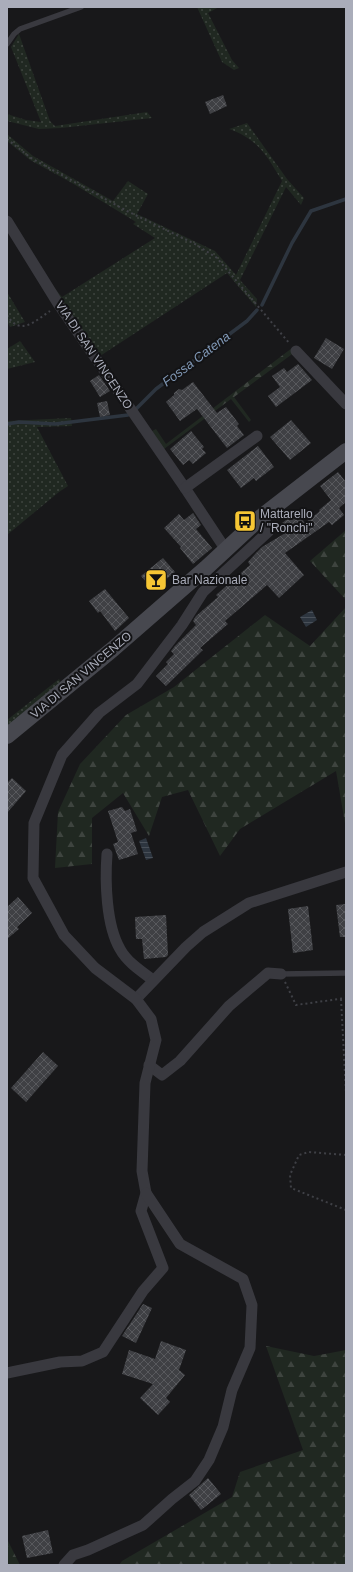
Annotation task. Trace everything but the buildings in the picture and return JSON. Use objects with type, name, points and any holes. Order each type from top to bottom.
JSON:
[{"type":"main road","name":"VIA DI SAN VINCENZO","points":[[7,736],[113,649],[226,550],[252,535],[346,451]]},
{"type":"street","name":"VIA DI SAN VINCENZO","points":[[7,221],[59,305],[226,550]]},
{"type":"street","points":[[296,351],[346,404]]},
{"type":"street","points":[[185,488],[257,436]]},
{"type":"street","points":[[64,1565],[73,1555],[88,1550],[143,1525],[172,1499],[196,1481],[209,1460],[223,1427],[232,1390],[250,1348],[252,1305],[243,1279],[180,1244],[146,1193],[142,1171],[145,1083],[156,1040],[151,1018],[136,999],[96,968],[64,934],[33,878],[34,822],[62,755],[99,713],[137,684],[182,625],[202,592],[252,535]]},
{"type":"street","points":[[107,854],[107,896],[114,932],[120,948],[131,963],[153,980]]},
{"type":"street","points":[[136,999],[153,980],[203,932],[249,903],[346,872]]},
{"type":"street","points":[[149,1066],[162,1075],[180,1061],[229,1006],[268,973],[281,974]]},
{"type":"street","points":[[7,1373],[60,1362],[82,1361],[103,1352],[143,1291],[163,1268],[141,1211],[146,1193]]},
{"type":"lane","points":[[7,44],[14,34],[20,29],[81,7]]},
{"type":"lane","points":[[281,974],[346,973]]},
{"type":"path","points":[[7,138],[31,158],[127,211],[195,244],[217,258],[296,351]]},
{"type":"path","points":[[7,315],[17,325],[23,327],[29,325],[59,305]]},
{"type":"path","points":[[281,974],[296,1005],[346,998]]},
{"type":"path","points":[[342,999],[346,1092]]},
{"type":"path","points":[[346,1155],[309,1152],[299,1155],[290,1175],[291,1188],[346,1210]]},
{"type":"green space","points":[[197,7],[219,7],[208,13],[232,60],[239,68],[234,70],[222,62]]},
{"type":"green space","points":[[19,34],[50,121],[55,126],[147,112],[152,118],[39,129],[7,121],[7,114],[26,120],[41,122],[11,47]]},
{"type":"green space","points":[[247,123],[287,179],[304,198],[301,205],[286,187],[240,280],[257,299],[256,307],[227,273],[100,356],[47,279],[62,297],[155,238],[133,224],[136,222],[72,183],[30,160],[7,141],[7,134],[33,156],[113,201],[128,181],[148,194],[137,214],[215,251],[236,275],[282,181],[266,156],[255,143],[239,133],[229,129]]},
{"type":"green space","points":[[7,292],[25,322],[10,327],[7,321]]},
{"type":"green space","points":[[20,341],[35,362],[7,369],[7,349]]},
{"type":"green space","points":[[292,348],[295,352],[234,397],[251,420],[249,422],[231,399],[164,449],[152,431],[156,429],[166,444]]},
{"type":"green space","points":[[71,418],[72,426],[37,427],[68,486],[7,535],[7,421]]},
{"type":"green space","points":[[346,530],[346,600],[310,561]]},
{"type":"green space","points":[[346,607],[346,829],[336,771],[240,829],[220,856],[188,790],[162,797],[149,836],[123,793],[92,818],[92,864],[55,868],[58,812],[80,764],[126,715],[174,687],[265,615],[310,646]]},
{"type":"green space","points":[[59,679],[61,683],[7,727],[7,720]]},
{"type":"green space","points":[[266,1346],[314,1356],[346,1350],[346,1565],[119,1565],[122,1561],[232,1497],[240,1472],[303,1450]]},
{"type":"green space","points":[[7,1539],[20,1565],[7,1565]]},
{"type":"shaded area","points":[[312,610],[317,620],[306,627],[300,617]]},
{"type":"shaded area","points":[[146,838],[153,858],[146,860],[139,841]]},
{"type":"waterway","name":"Fossa Catena","points":[[262,305],[292,243],[311,211],[346,199]]},
{"type":"waterway","name":"Fossa Catena","points":[[136,409],[156,389],[247,321],[257,310]]},
{"type":"waterway","name":"Fossa Catena","points":[[7,424],[19,422],[55,424],[128,415]]},
{"type":"place","name":"Mattarello / \"Ronchi\"","points":[[245,521]]},
{"type":"place","name":"Bar Nazionale","points":[[156,580]]}]
